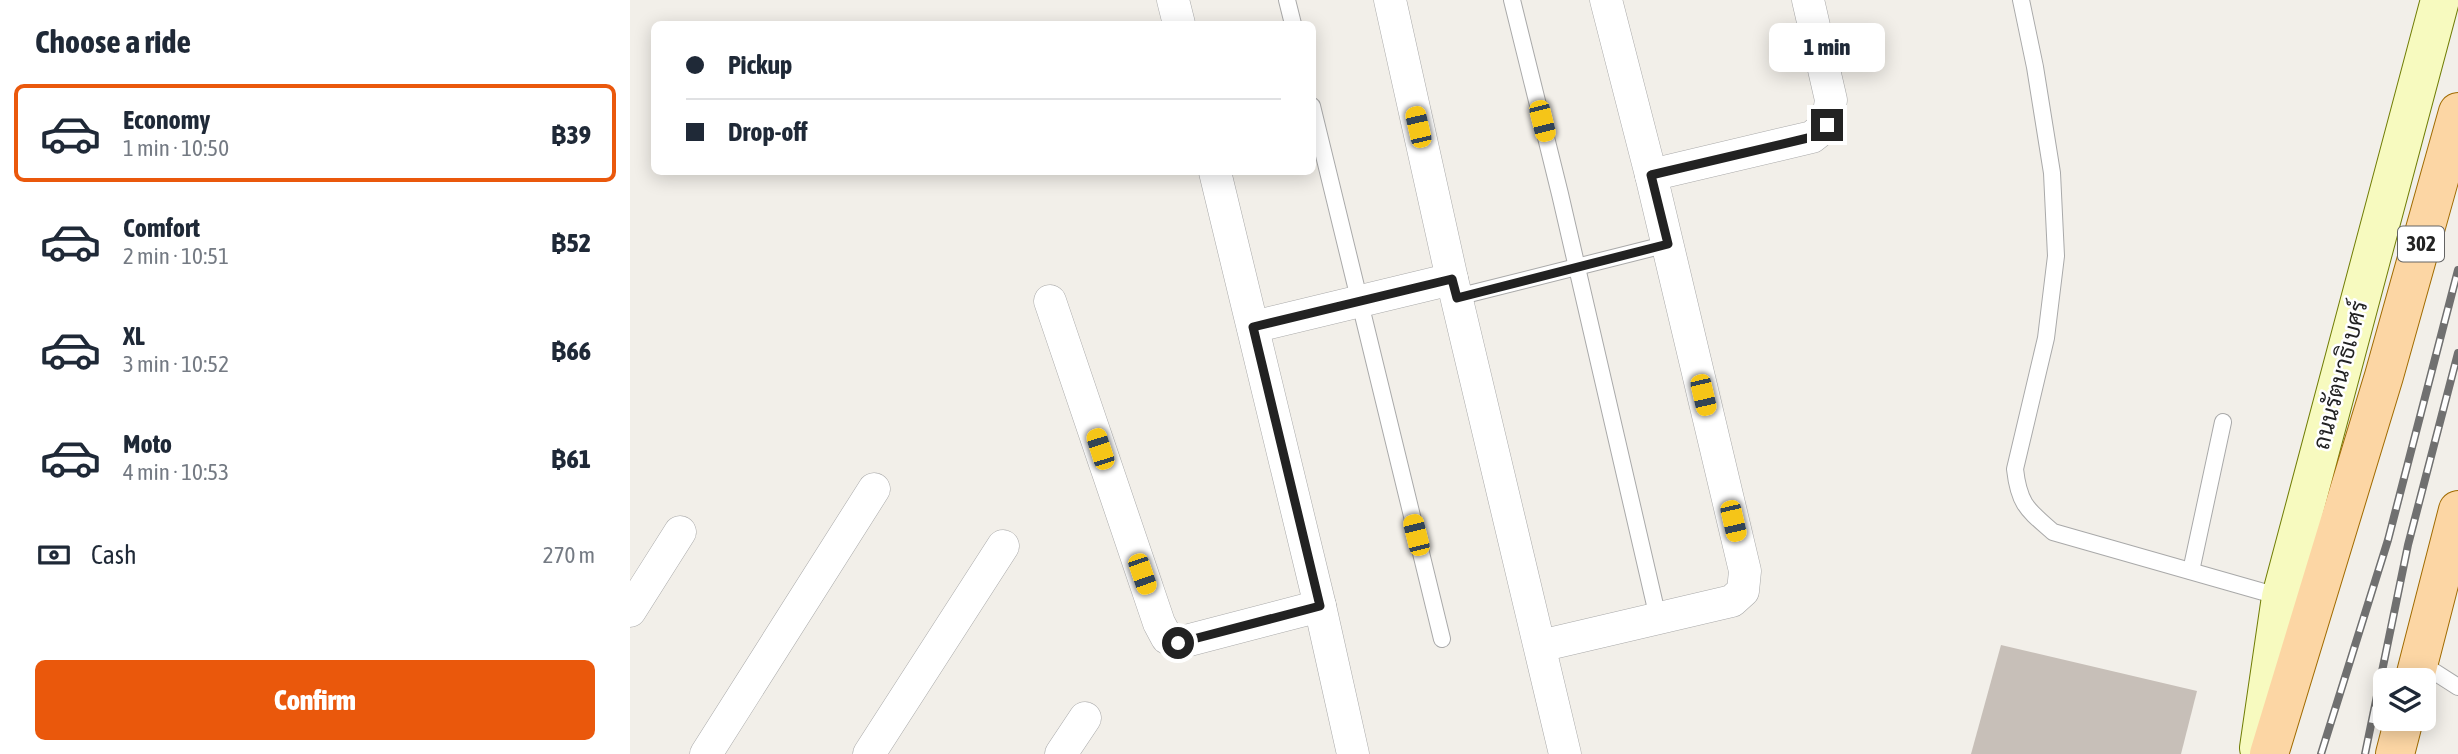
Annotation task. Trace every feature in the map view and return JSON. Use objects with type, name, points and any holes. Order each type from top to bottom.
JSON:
[{"type":"main road","name":"ถนนรัตนาธิเบศร์","points":[[2258,754],[2281,597],[2440,0]]},
{"type":"main road","name":"ถนนรัตนาธิเบศร์","points":[[2269,754],[2384,376],[2458,111]]},
{"type":"main road","points":[[2417,668],[2456,528]]},
{"type":"main road","points":[[2395,754],[2401,731]]},
{"type":"street","points":[[1173,0],[1178,21]]},
{"type":"street","points":[[1390,0],[1454,288],[1565,754]]},
{"type":"street","points":[[1540,646],[1732,601],[1743,591],[1745,571],[1668,244],[1606,0]]},
{"type":"street","points":[[1651,175],[1812,137],[1827,125],[1831,100],[1808,0]]},
{"type":"street","points":[[1216,175],[1353,754]]},
{"type":"street","points":[[1253,327],[1359,302],[1454,288]]},
{"type":"street","points":[[1050,300],[1159,623],[1167,638],[1178,643],[1320,606]]},
{"type":"street","points":[[706,754],[874,489]]},
{"type":"street","points":[[630,611],[680,532]]},
{"type":"street","points":[[869,754],[1003,546]]},
{"type":"street","points":[[1061,754],[1085,718]]},
{"type":"lane","points":[[1287,0],[1292,21]]},
{"type":"lane","points":[[1512,0],[1658,618]]},
{"type":"lane","points":[[2021,0],[2052,173],[2056,256],[2046,338],[2015,470],[2017,488],[2026,508],[2053,532],[2281,597]]},
{"type":"lane","points":[[1316,123],[1442,639]]},
{"type":"lane","points":[[1454,288],[1577,268],[1668,244]]},
{"type":"lane","points":[[2191,571],[2223,422]]},
{"type":"lane","points":[[2436,679],[2458,687]]},
{"type":"building","points":[[2001,645],[2197,691],[2181,754],[1971,754]]},
{"type":"railway","points":[[2321,754],[2388,540],[2458,270]]},
{"type":"railway","points":[[2365,754],[2408,545],[2458,353]]},
{"type":"route","points":[[1178,643],[1320,606],[1253,327],[1452,279],[1457,298],[1668,244],[1651,175],[1812,137],[1827,125]]}]
